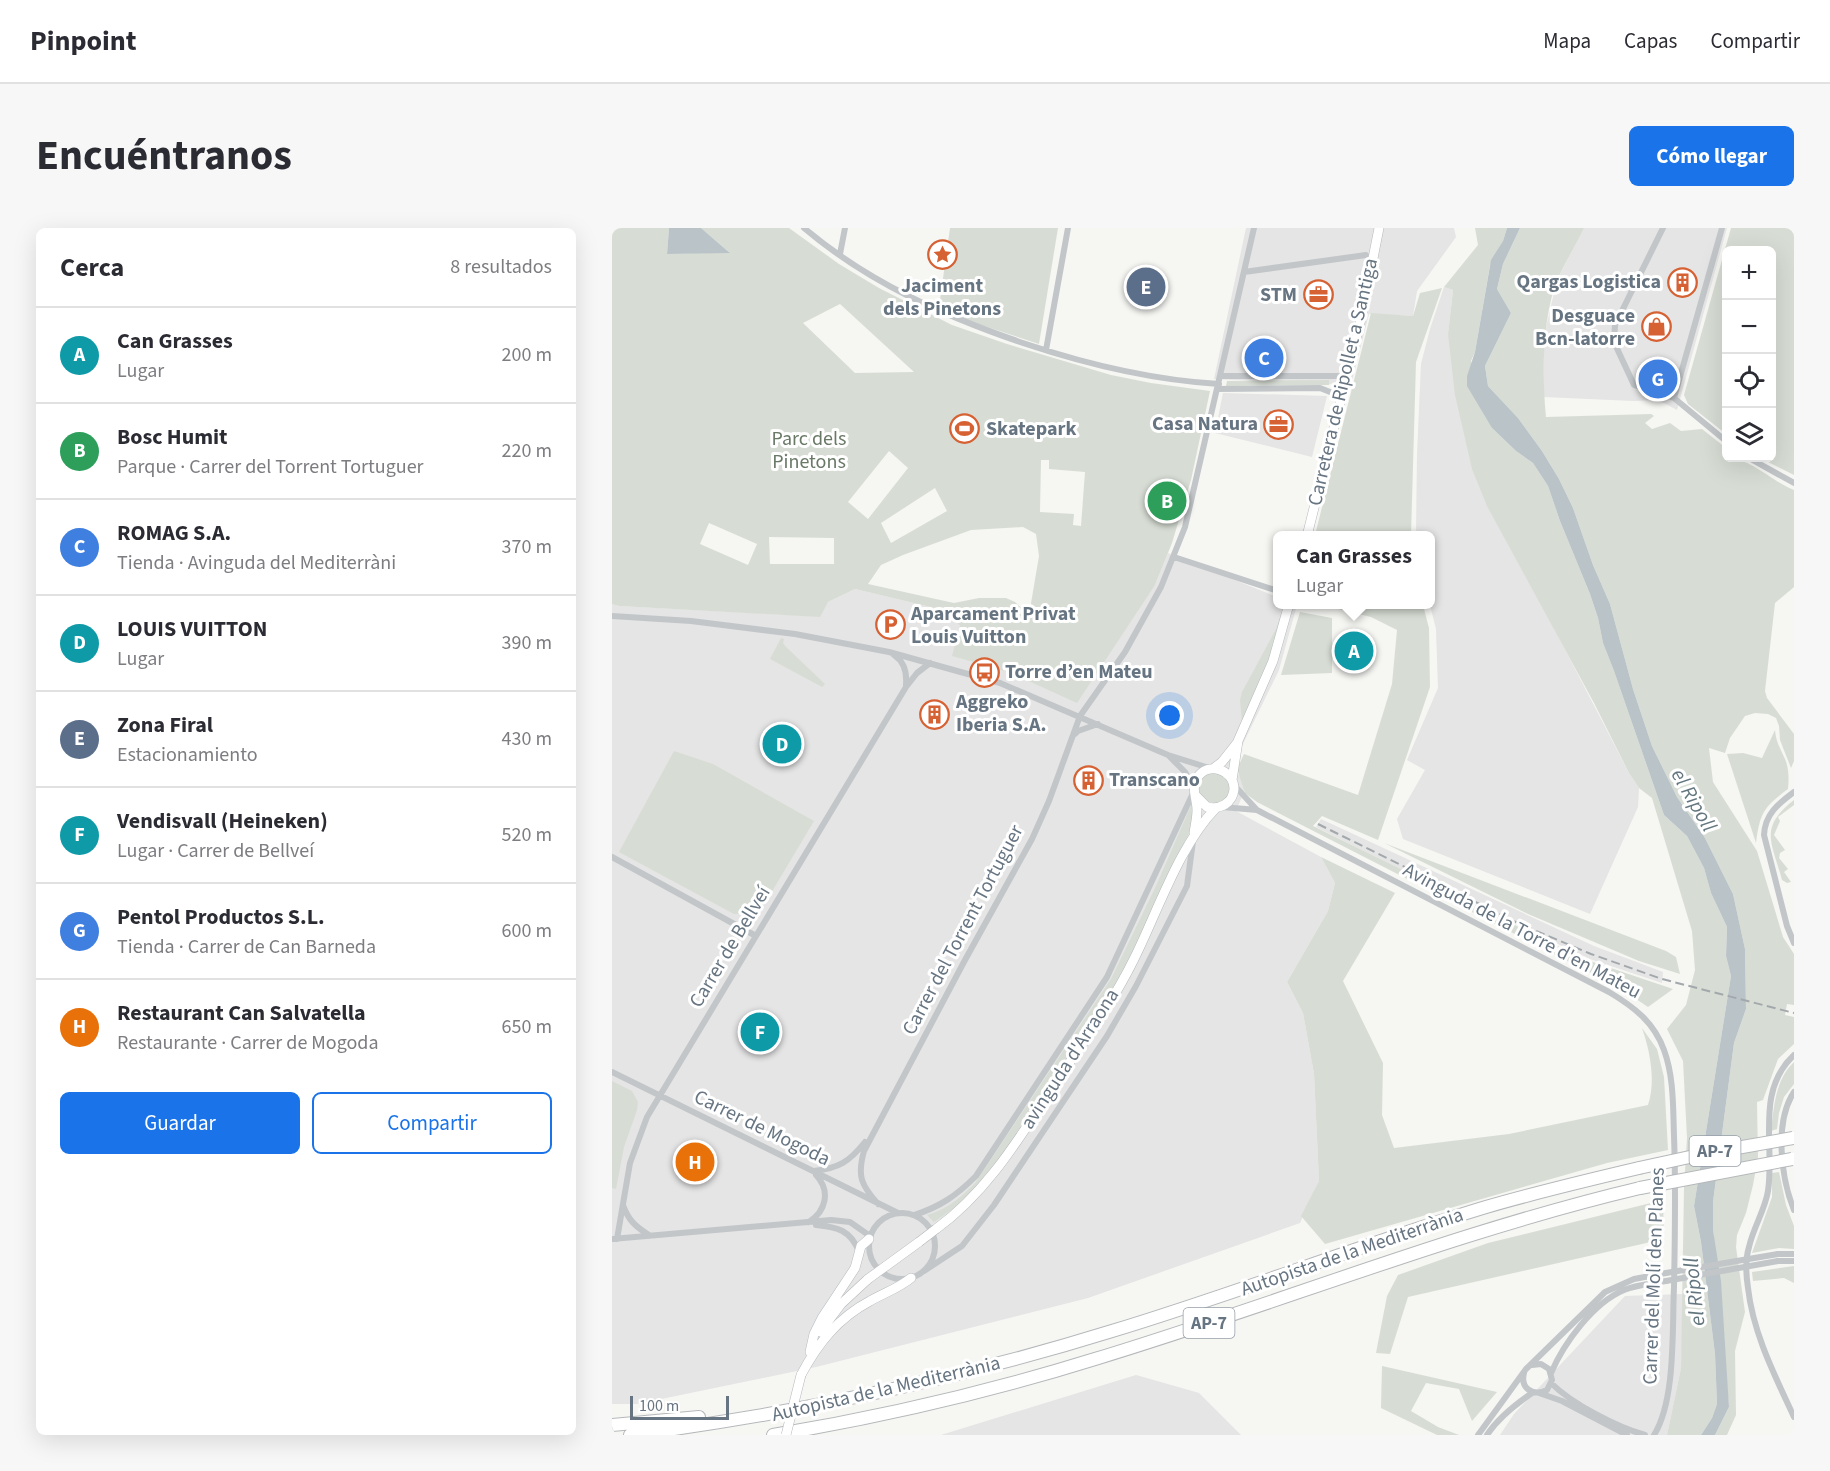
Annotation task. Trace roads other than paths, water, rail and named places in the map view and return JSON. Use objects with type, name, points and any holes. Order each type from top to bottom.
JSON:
[{"type":"highway","name":"Autopista de la Mediterrània","points":[[630,1435],[754,1418],[895,1390],[1068,1345],[1165,1315],[1487,1207],[1639,1168],[1793,1138]]},
{"type":"highway","name":"Autopista de la Mediterrània","points":[[773,1435],[907,1409],[1049,1373],[1565,1207],[1708,1173],[1793,1159]]},
{"type":"highway","points":[[612,1425],[725,1415],[754,1418]]},
{"type":"main road","name":"Carretera de Ripollet a Santiga","points":[[1308,531],[1361,319],[1379,228]]},
{"type":"main road","points":[[786,1435],[801,1375],[820,1332],[834,1312],[868,1279],[965,1206],[992,1178],[1101,1016],[1131,964],[1193,836],[1197,815],[1195,792],[1199,775],[1222,762],[1238,741],[1273,661],[1288,609]]},
{"type":"main road","points":[[1193,836],[1219,807],[1231,798],[1238,741]]},
{"type":"main road","points":[[1212,768],[1222,770],[1232,781]]},
{"type":"main road","points":[[1195,792],[1204,805],[1219,807]]},
{"type":"main road","points":[[810,1352],[817,1327],[855,1268],[861,1246],[869,1237]]},
{"type":"main road","points":[[801,1375],[822,1341],[837,1323],[911,1278]]},
{"type":"street","points":[[804,228],[862,271],[931,308],[973,326],[1046,350],[1134,374],[1218,386],[1320,388],[1335,394]]},
{"type":"street","points":[[840,254],[845,228]]},
{"type":"street","points":[[1046,350],[1068,228]]},
{"type":"street","name":"Carrer del Torrent Tortuguer","points":[[878,1204],[861,1180],[860,1167],[864,1151],[1032,839],[1049,801],[1080,716],[1125,652],[1161,587],[1185,527],[1254,228]]},
{"type":"street","points":[[1663,228],[1615,325],[1614,342],[1634,385],[1674,398],[1722,438]]},
{"type":"street","points":[[1674,398],[1722,228]]},
{"type":"street","points":[[1244,272],[1366,255]]},
{"type":"street","points":[[1221,376],[1340,376]]},
{"type":"street","points":[[1756,462],[1794,483]]},
{"type":"street","points":[[1173,557],[1273,589]]},
{"type":"street","points":[[614,615],[691,621],[795,634],[889,652],[1000,683],[1168,755],[1212,768]]},
{"type":"street","points":[[889,652],[900,659],[905,668],[906,687]]},
{"type":"street","name":"Carrer de Bellveí","points":[[614,1239],[630,1163],[647,1117],[659,1095],[906,687],[916,673],[930,663]]},
{"type":"street","points":[[1072,737],[1078,731],[1098,724]]},
{"type":"street","points":[[1168,755],[1185,772],[1195,792]]},
{"type":"street","name":"Avinguda de la Torre d'en Mateu","points":[[1232,781],[1257,810],[1609,992],[1639,1012],[1650,1023],[1664,1051],[1673,1100],[1675,1151]]},
{"type":"street","name":"avinguda d'Arraona","points":[[914,1215],[933,1209],[960,1192],[976,1176],[1107,977],[1195,792]]},
{"type":"street","points":[[1794,792],[1774,809],[1767,819],[1764,830],[1789,934],[1794,944]]},
{"type":"street","name":"Avinguda de la Torre d'en Mateu","points":[[1219,807],[1257,810]]},
{"type":"street","name":"avinguda d'Arraona","points":[[924,1271],[962,1246],[994,1205],[1107,1036],[1136,986],[1187,886],[1193,836]]},
{"type":"street","points":[[612,857],[756,936]]},
{"type":"street","points":[[1784,912],[1794,934]]},
{"type":"street","points":[[1794,1055],[1783,1067],[1773,1093],[1769,1123],[1768,1191],[1749,1247],[1747,1273],[1749,1298],[1759,1333],[1794,1417]]},
{"type":"street","name":"Carrer de Mogoda","points":[[612,1072],[898,1213]]},
{"type":"street","points":[[1794,1092],[1786,1106],[1782,1130],[1784,1170],[1794,1210]]},
{"type":"street","name":"Carrer del Torrent Tortuguer","points":[[812,1171],[831,1169],[848,1161],[872,1135]]},
{"type":"street","name":"Carrer del Molí den Planes","points":[[1654,1435],[1660,1424],[1665,1405],[1671,1370],[1676,1211],[1675,1151]]},
{"type":"street","points":[[806,1224],[817,1217],[823,1209],[826,1198],[825,1189],[812,1171]]},
{"type":"street","points":[[622,1202],[627,1217],[635,1226],[650,1236]]},
{"type":"street","points":[[898,1213],[914,1215],[930,1227],[934,1237],[936,1249],[932,1262],[924,1271],[911,1278],[894,1278],[879,1270],[870,1255],[869,1237],[882,1219],[898,1213]]},
{"type":"street","points":[[614,1239],[806,1224],[831,1220],[850,1222],[869,1237]]},
{"type":"street","points":[[806,1224],[838,1227],[850,1237],[859,1252]]},
{"type":"street","points":[[1487,1435],[1500,1419],[1536,1393],[1547,1390],[1551,1383],[1551,1373],[1572,1336],[1609,1299],[1633,1287],[1794,1254]]},
{"type":"street","points":[[1478,1435],[1524,1372],[1605,1292],[1634,1279],[1666,1273],[1778,1258],[1794,1261]]},
{"type":"street","points":[[1532,1365],[1545,1366],[1551,1373]]},
{"type":"street","points":[[1524,1372],[1525,1387],[1562,1401],[1627,1435]]},
{"type":"street","points":[[1551,1383],[1572,1401],[1631,1431],[1654,1435]]},
{"type":"railway","points":[[1318,824],[1522,925],[1591,954],[1662,979],[1794,1013]]},
{"type":"place","name":"Jaciment dels Pinetons","points":[[942,255]]},
{"type":"place","name":"Qargas Logistica","points":[[1682,282]]},
{"type":"place","name":"Zona Firal","points":[[1146,287]]},
{"type":"place","name":"STM","points":[[1318,295]]},
{"type":"place","name":"Desguace Bcn-latorre","points":[[1656,327]]},
{"type":"place","name":"ROMAG S.A.","points":[[1264,358]]},
{"type":"place","name":"Pentol Productos S.L.","points":[[1658,379]]},
{"type":"place","name":"Casa Natura","points":[[1279,424]]},
{"type":"place","name":"Skatepark","points":[[965,429]]},
{"type":"place","name":"Bosc Humit","points":[[1167,501]]},
{"type":"place","name":"Aparcament Privat Louis Vuitton","points":[[890,625]]},
{"type":"place","name":"Can Grasses","points":[[1354,651]]},
{"type":"place","name":"Torre d’en Mateu","points":[[984,672]]},
{"type":"place","name":"Aggreko Iberia S.A.","points":[[935,714]]},
{"type":"place","name":"LOUIS VUITTON","points":[[782,744]]},
{"type":"place","name":"Transcano","points":[[1088,780]]},
{"type":"place","name":"Vendisvall (Heineken)","points":[[760,1032]]},
{"type":"place","name":"Restaurant Can Salvatella","points":[[695,1162]]},
{"type":"park label","name":"Parc dels Pinetons","points":[[809,450]]},
{"type":"water label","name":"el Ripoll","points":[[1694,800]]},
{"type":"water label","name":"el Ripoll","points":[[1694,1292]]}]
